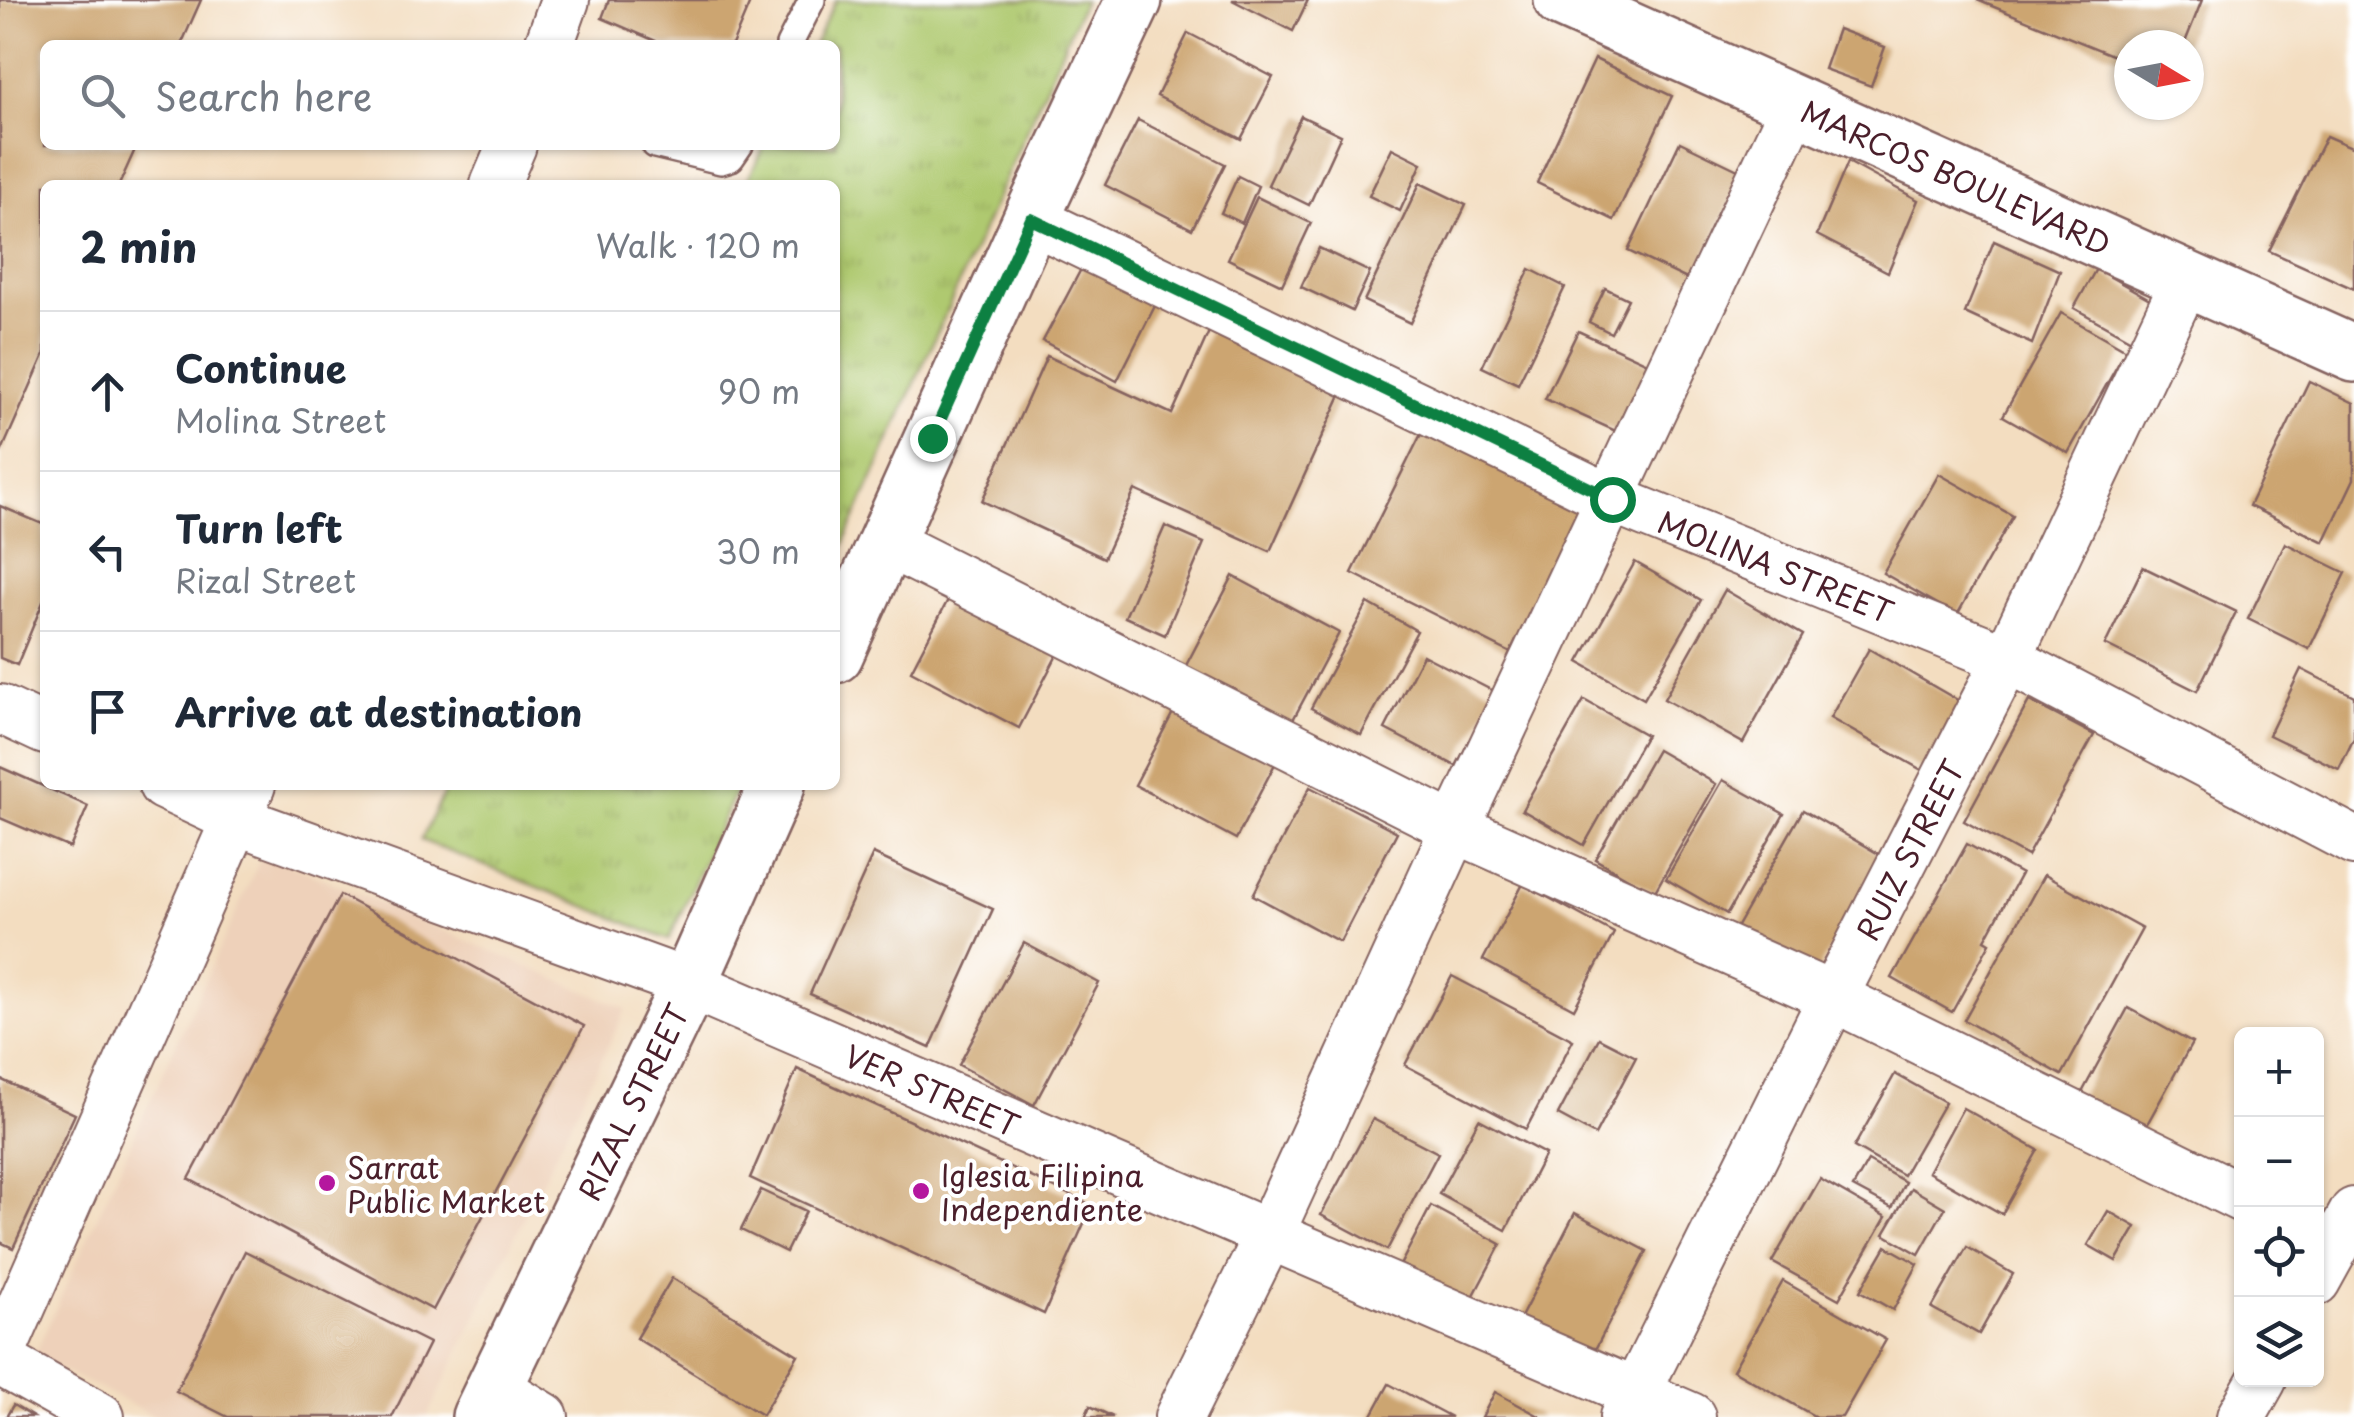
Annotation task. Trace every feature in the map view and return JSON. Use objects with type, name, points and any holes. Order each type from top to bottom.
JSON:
[{"type":"main road","points":[[840,644],[1134,0]]},
{"type":"main road","name":"MARCOS BOULEVARD","points":[[1562,0],[2354,354]]},
{"type":"main road","name":"RIZAL STREET","points":[[488,1402],[689,984],[775,790]]},
{"type":"street","points":[[551,40],[565,0]]},
{"type":"street","points":[[1179,1417],[1269,1235],[1794,106]]},
{"type":"street","points":[[497,180],[510,150]]},
{"type":"street","name":"MOLINA STREET","points":[[1031,219],[1612,499],[2008,659],[2354,841]]},
{"type":"street","name":"RUIZ STREET","points":[[1631,1404],[1833,998],[2008,659],[2187,277]]},
{"type":"street","points":[[886,542],[1455,828],[1833,998],[2234,1194]]},
{"type":"street","points":[[0,708],[40,728]]},
{"type":"street","name":"VER STREET","points":[[186,790],[244,802],[689,984],[1269,1235],[1631,1404],[1691,1417]]},
{"type":"street","points":[[100,1417],[0,1358],[244,802]]},
{"type":"street","points":[[2241,1417],[2258,1387]]},
{"type":"street","points":[[488,1402],[544,1417]]},
{"type":"lane","points":[[792,40],[812,0]]},
{"type":"lane","points":[[676,150],[721,161],[731,158],[737,150]]},
{"type":"shaded area","name":"Sarrat Public Market","points":[[263,853],[626,1009],[427,1417],[156,1417],[34,1356]]},
{"type":"green space","points":[[836,0],[1084,0],[840,553],[840,180],[748,180],[762,150],[840,150],[840,40],[816,40]]},
{"type":"green space","points":[[446,790],[736,790],[669,940],[421,840]]},
{"type":"building","points":[[0,0],[201,0],[183,40],[40,40],[40,150],[135,150],[121,180],[40,180],[40,364],[0,455]]},
{"type":"building","points":[[609,0],[751,0],[734,40],[653,40],[602,18]]},
{"type":"building","points":[[1232,0],[1308,0],[1293,31]]},
{"type":"building","points":[[1977,0],[2202,0],[2190,30],[2114,30],[2114,56]]},
{"type":"building","points":[[1838,29],[1885,47],[1871,86],[1824,69]]},
{"type":"building","points":[[1188,33],[1273,77],[1241,139],[1157,96]]},
{"type":"building","points":[[1595,59],[1672,96],[1614,220],[1537,183]]},
{"type":"building","points":[[1301,116],[1341,135],[1309,205],[1268,185]]},
{"type":"building","points":[[1138,120],[1225,164],[1192,229],[1105,185]]},
{"type":"building","points":[[2326,136],[2354,148],[2354,289],[2269,251]]},
{"type":"building","points":[[1680,142],[1744,173],[1693,282],[1628,251]]},
{"type":"building","points":[[1392,148],[1422,163],[1400,211],[1369,196]]},
{"type":"building","points":[[1848,162],[1918,200],[1888,272],[1817,235]]},
{"type":"building","points":[[1238,176],[1258,186],[1242,223],[1221,213]]},
{"type":"building","points":[[1420,183],[1466,205],[1410,323],[1364,301]]},
{"type":"building","points":[[1257,197],[1311,223],[1282,285],[1228,259]]},
{"type":"building","points":[[1994,241],[2060,271],[2032,344],[1965,313]]},
{"type":"building","points":[[1319,248],[1370,272],[1352,311],[1301,287]]},
{"type":"building","points":[[1088,256],[1161,294],[1117,381],[1043,341]]},
{"type":"building","points":[[1530,269],[1565,287],[1518,384],[1482,367]]},
{"type":"building","points":[[2096,269],[2155,302],[2133,341],[2074,308]]},
{"type":"building","points":[[1605,288],[1628,299],[1611,333],[1589,322]]},
{"type":"building","points":[[2061,313],[2126,350],[2068,453],[2003,416]]},
{"type":"building","points":[[1212,325],[1345,386],[1270,551],[1135,490],[1104,558],[982,501],[1047,356],[1172,414]]},
{"type":"building","points":[[1578,331],[1652,365],[1620,433],[1545,399]]},
{"type":"building","points":[[2309,381],[2354,403],[2354,479],[2324,542],[2249,506]]},
{"type":"building","points":[[1428,420],[1600,505],[1523,659],[1352,573]]},
{"type":"building","points":[[1939,474],[2013,516],[1957,615],[1883,573]]},
{"type":"building","points":[[0,506],[40,523],[40,609],[17,665],[0,658]]},
{"type":"building","points":[[1165,526],[1204,543],[1165,635],[1125,617]]},
{"type":"building","points":[[2285,543],[2346,573],[2309,649],[2248,619]]},
{"type":"building","points":[[1635,562],[1701,600],[1644,699],[1579,662]]},
{"type":"building","points":[[2143,567],[2236,612],[2197,691],[2105,645]]},
{"type":"building","points":[[1233,576],[1339,633],[1287,731],[1181,675]]},
{"type":"building","points":[[1725,590],[1803,635],[1743,743],[1664,699]]},
{"type":"building","points":[[950,596],[1058,653],[1019,728],[911,671]]},
{"type":"building","points":[[1368,603],[1417,631],[1361,735],[1311,708]]},
{"type":"building","points":[[1869,649],[1966,705],[1927,773],[1830,718]]},
{"type":"building","points":[[1423,655],[1495,692],[1456,766],[1385,729]]},
{"type":"building","points":[[2301,669],[2354,696],[2354,738],[2339,769],[2269,735]]},
{"type":"building","points":[[1584,700],[1646,735],[1584,845],[1522,810]]},
{"type":"building","points":[[2029,701],[2094,735],[2027,856],[1964,821]]},
{"type":"building","points":[[1177,705],[1278,758],[1236,839],[1135,785]]},
{"type":"building","points":[[1657,750],[1716,784],[1654,893],[1595,859]]},
{"type":"building","points":[[0,767],[40,785],[40,790],[52,790],[88,806],[70,848],[0,818]]},
{"type":"building","points":[[1723,780],[1784,814],[1727,914],[1666,879]]},
{"type":"building","points":[[1310,787],[1397,832],[1340,942],[1253,895]]},
{"type":"building","points":[[1803,810],[1882,856],[1812,981],[1732,935]]},
{"type":"building","points":[[1967,844],[2021,874],[1985,940],[1990,943],[1952,1012],[1892,978]]},
{"type":"building","points":[[873,854],[993,909],[930,1048],[810,994]]},
{"type":"building","points":[[2044,875],[2142,929],[2062,1075],[1964,1020]]},
{"type":"building","points":[[1523,884],[1614,933],[1574,1009],[1483,960]]},
{"type":"building","points":[[340,895],[584,1026],[433,1310],[189,1179]]},
{"type":"building","points":[[1024,943],[1099,983],[1034,1105],[959,1065]]},
{"type":"building","points":[[1452,976],[1573,1040],[1526,1129],[1405,1065]]},
{"type":"building","points":[[2128,1008],[2192,1043],[2141,1135],[2078,1100]]},
{"type":"building","points":[[1599,1038],[1636,1057],[1595,1135],[1558,1115]]},
{"type":"building","name":"Iglesia Filipina Independiente","points":[[797,1069],[1092,1205],[1044,1314],[750,1178]]},
{"type":"building","points":[[1895,1074],[1945,1102],[1903,1175],[1854,1147]]},
{"type":"building","points":[[0,1079],[75,1114],[13,1248],[0,1242]]},
{"type":"building","points":[[1963,1108],[2038,1150],[2002,1214],[1928,1172]]},
{"type":"building","points":[[1373,1119],[1438,1153],[1387,1250],[1321,1215]]},
{"type":"building","points":[[1479,1119],[1545,1154],[1506,1230],[1439,1194]]},
{"type":"building","points":[[1868,1161],[1905,1182],[1892,1208],[1853,1187]]},
{"type":"building","points":[[1820,1179],[1886,1217],[1839,1299],[1772,1262]]},
{"type":"building","points":[[1911,1188],[1945,1208],[1919,1254],[1884,1234]]},
{"type":"building","points":[[761,1190],[806,1211],[786,1252],[741,1230]]},
{"type":"building","points":[[1431,1206],[1501,1244],[1465,1312],[1395,1275]]},
{"type":"building","points":[[2108,1211],[2136,1227],[2116,1261],[2088,1245]]},
{"type":"building","points":[[1575,1213],[1647,1251],[1591,1357],[1520,1319]]},
{"type":"building","points":[[1886,1246],[1918,1264],[1893,1310],[1860,1291]]},
{"type":"building","points":[[1967,1247],[2013,1274],[1979,1334],[1932,1308]]},
{"type":"building","points":[[245,1251],[429,1343],[392,1417],[228,1417],[176,1391]]},
{"type":"building","points":[[672,1278],[798,1355],[762,1415],[636,1338]]},
{"type":"building","points":[[1783,1281],[1886,1340],[1842,1417],[1816,1417],[1733,1370]]},
{"type":"building","points":[[1389,1384],[1451,1417],[1371,1417]]},
{"type":"building","points":[[1495,1392],[1541,1417],[1482,1417]]},
{"type":"building","points":[[13,1405],[33,1417],[6,1417]]},
{"type":"building","points":[[1090,1406],[1113,1417],[1085,1417]]},
{"type":"place","name":"Sarrat Public Market","points":[[327,1183]]},
{"type":"place","name":"Iglesia Filipina Independiente","points":[[921,1191]]},
{"type":"route","points":[[932,438],[1031,219],[1612,499]]}]
